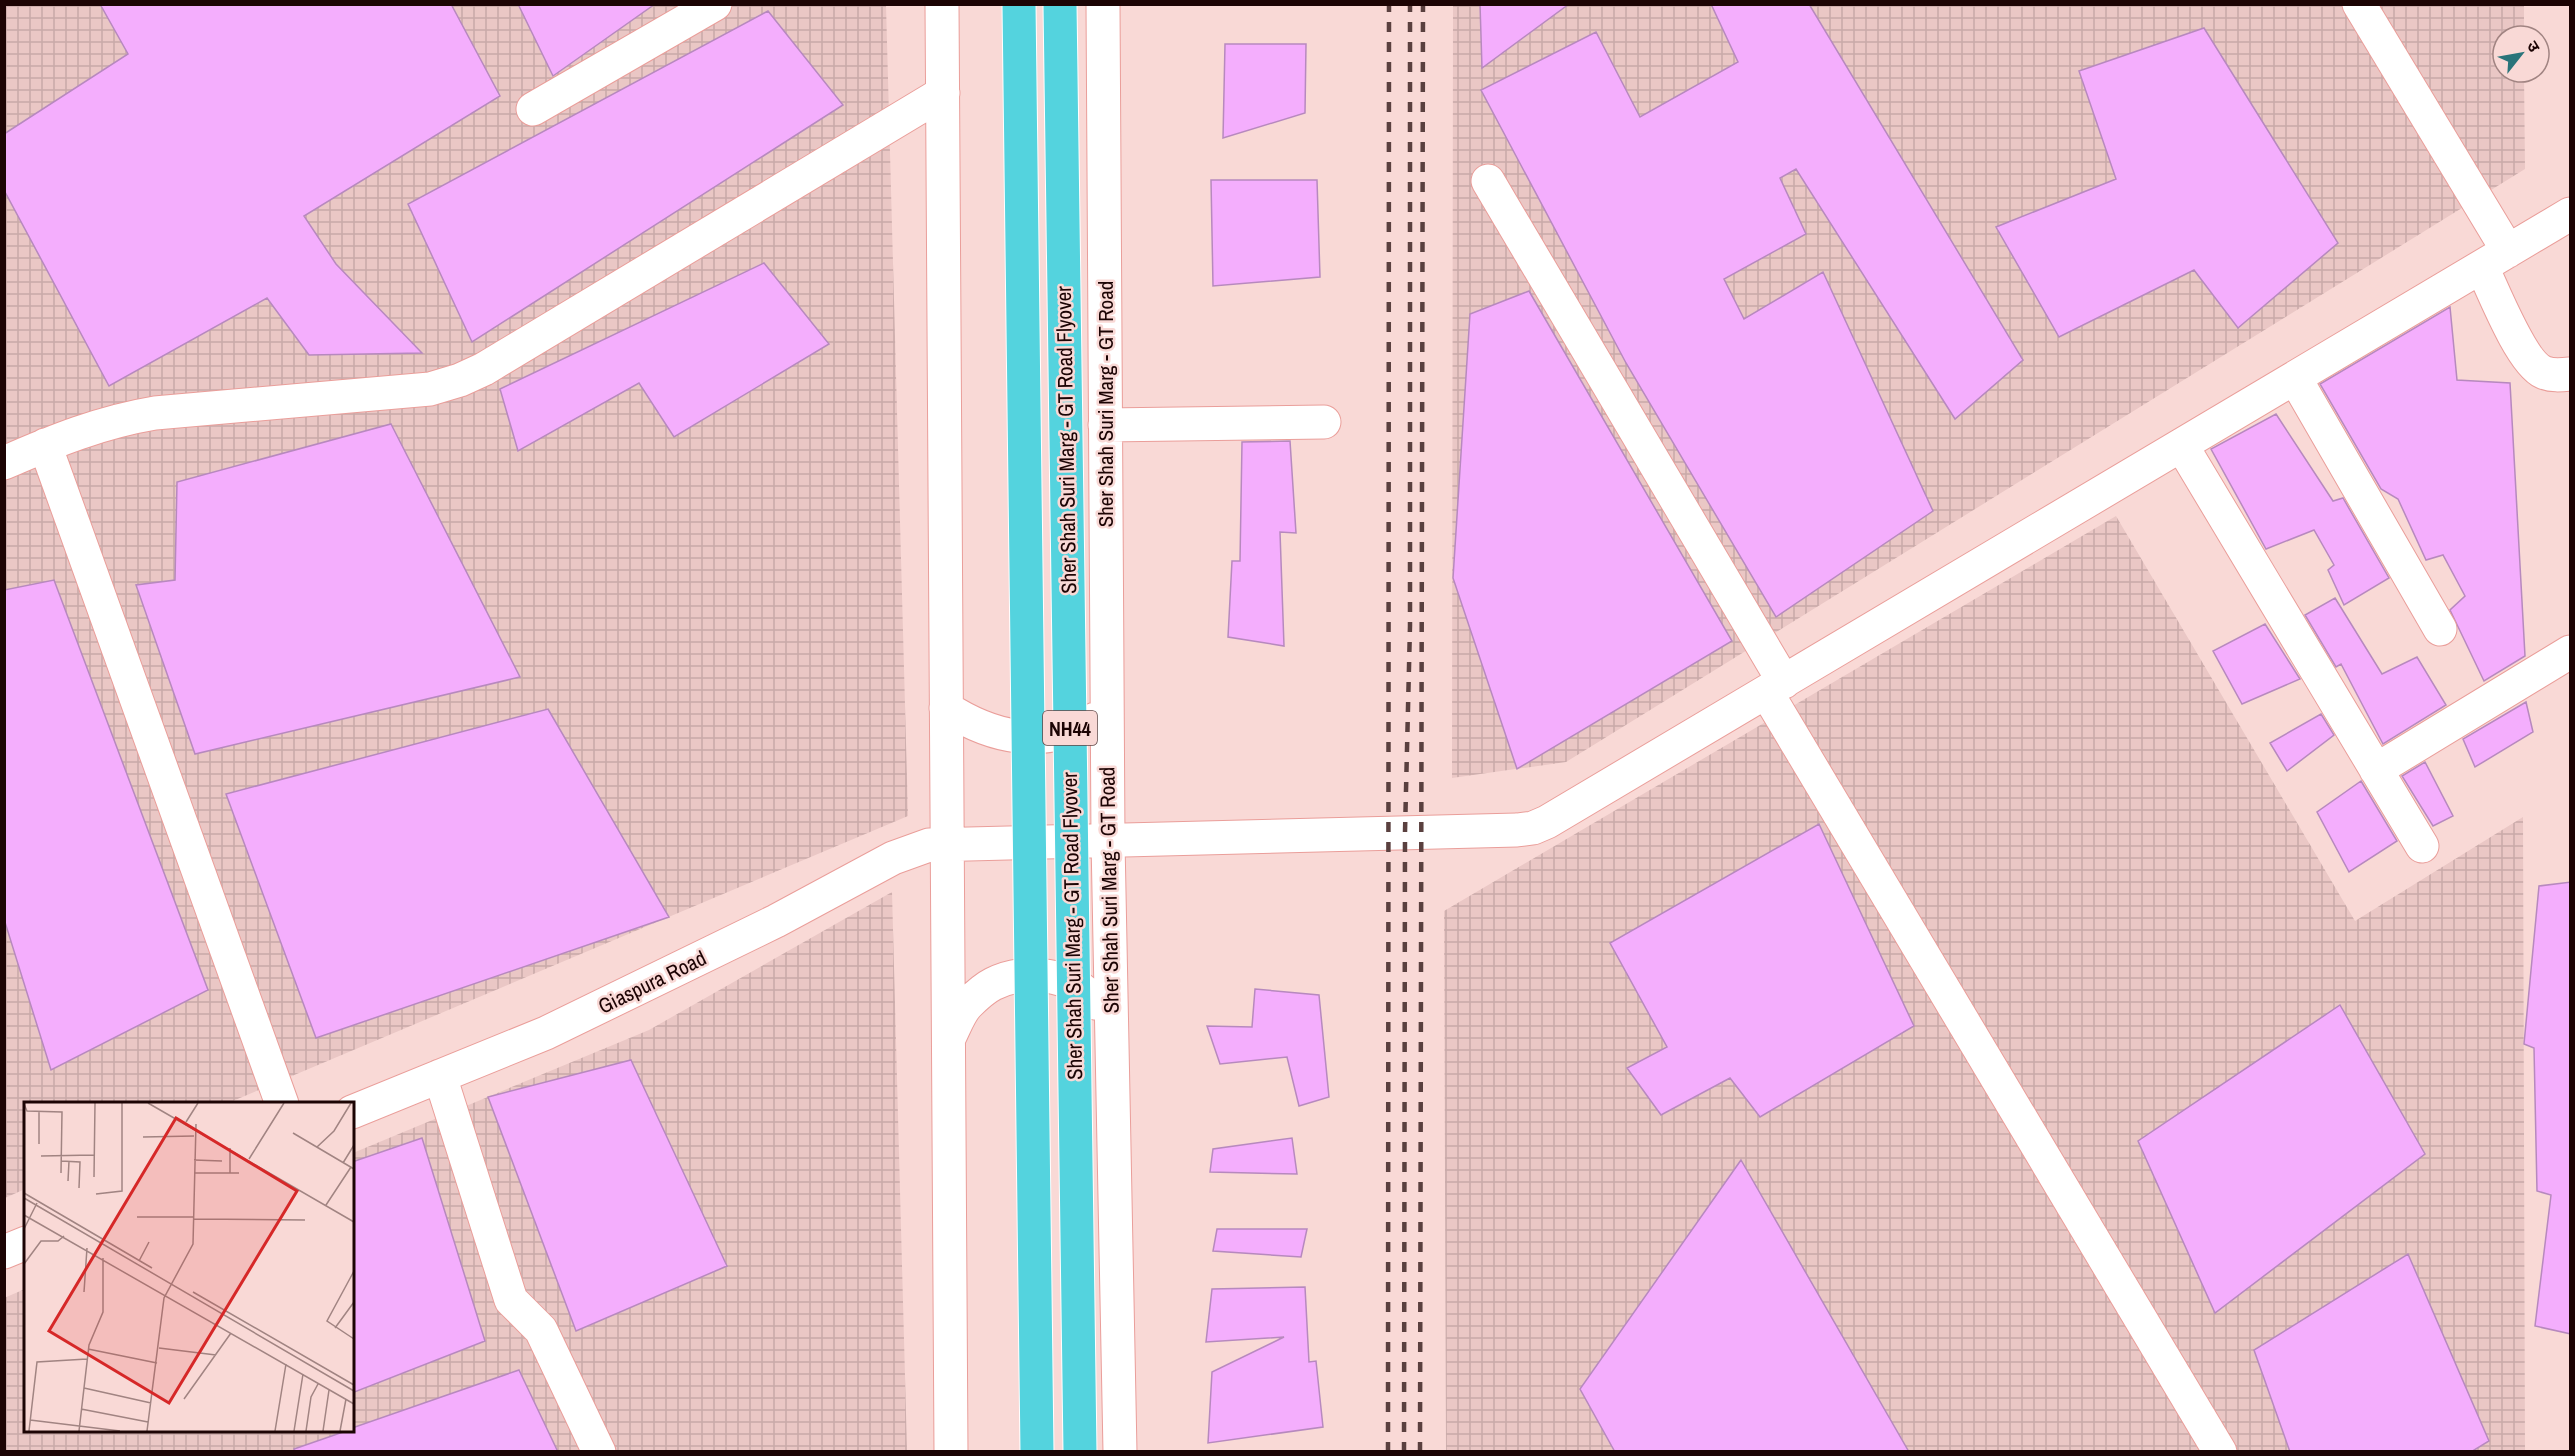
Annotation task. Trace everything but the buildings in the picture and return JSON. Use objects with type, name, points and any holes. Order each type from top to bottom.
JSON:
[{"type":"highway","name":"Sher Shah Suri Marg - GT Road Flyover","points":[[1018,4],[1037,1452]]},
{"type":"highway","name":"Sher Shah Suri Marg - GT Road Flyover","points":[[1060,4],[1080,1452]]},
{"type":"street","points":[[532,109],[715,4]]},
{"type":"street","points":[[942,4],[951,1452]]},
{"type":"street","name":"Sher Shah Suri Marg - GT Road","points":[[1103,4],[1107,841],[1120,1452]]},
{"type":"street","points":[[2359,4],[2495,259],[2520,346],[2531,363],[2542,372],[2571,374]]},
{"type":"street","points":[[4,463],[98,425],[155,413],[430,389],[460,380],[483,369],[943,93]]},
{"type":"street","points":[[1488,181],[1775,688],[2220,1452]]},
{"type":"street","name":"Giaspura Road","points":[[354,1111],[546,1033],[776,921],[912,849],[947,843],[1107,841],[1533,828],[1561,815],[2571,214]]},
{"type":"street","points":[[2295,378],[2440,628]]},
{"type":"street","points":[[1105,425],[1324,422]]},
{"type":"street","points":[[45,445],[281,1102]]},
{"type":"street","points":[[2182,446],[2422,846]]},
{"type":"street","points":[[2376,770],[2571,652]]},
{"type":"street","points":[[946,708],[970,723],[997,733],[1026,737],[1054,735],[1073,729],[1107,712]]},
{"type":"street","points":[[950,1036],[966,1006],[992,984],[1026,974],[1060,978],[1090,996],[1111,1024]]},
{"type":"street","points":[[441,1076],[511,1300],[541,1330],[599,1452]]},
{"type":"street","points":[[4,1252],[24,1245]]},
{"type":"shaded area","points":[[5,5],[886,5],[908,816],[230,1102],[24,1102],[24,1189],[5,1198]]},
{"type":"shaded area","points":[[1453,5],[2524,5],[2524,24],[2491,24],[2491,84],[2524,84],[2525,169],[1566,762],[1452,778]]},
{"type":"shaded area","points":[[2116,516],[2355,921],[2523,817],[2525,1451],[1446,1451],[1444,911]]},
{"type":"shaded area","points":[[892,892],[907,1451],[5,1451],[4,1298],[24,1289],[24,1432],[354,1432],[354,1153],[649,1030]]},
{"type":"railway","points":[[1388,1452],[1389,4]]},
{"type":"railway","points":[[1404,1452],[1405,832],[1410,626],[1410,4]]},
{"type":"railway","points":[[1420,1452],[1423,4]]}]
